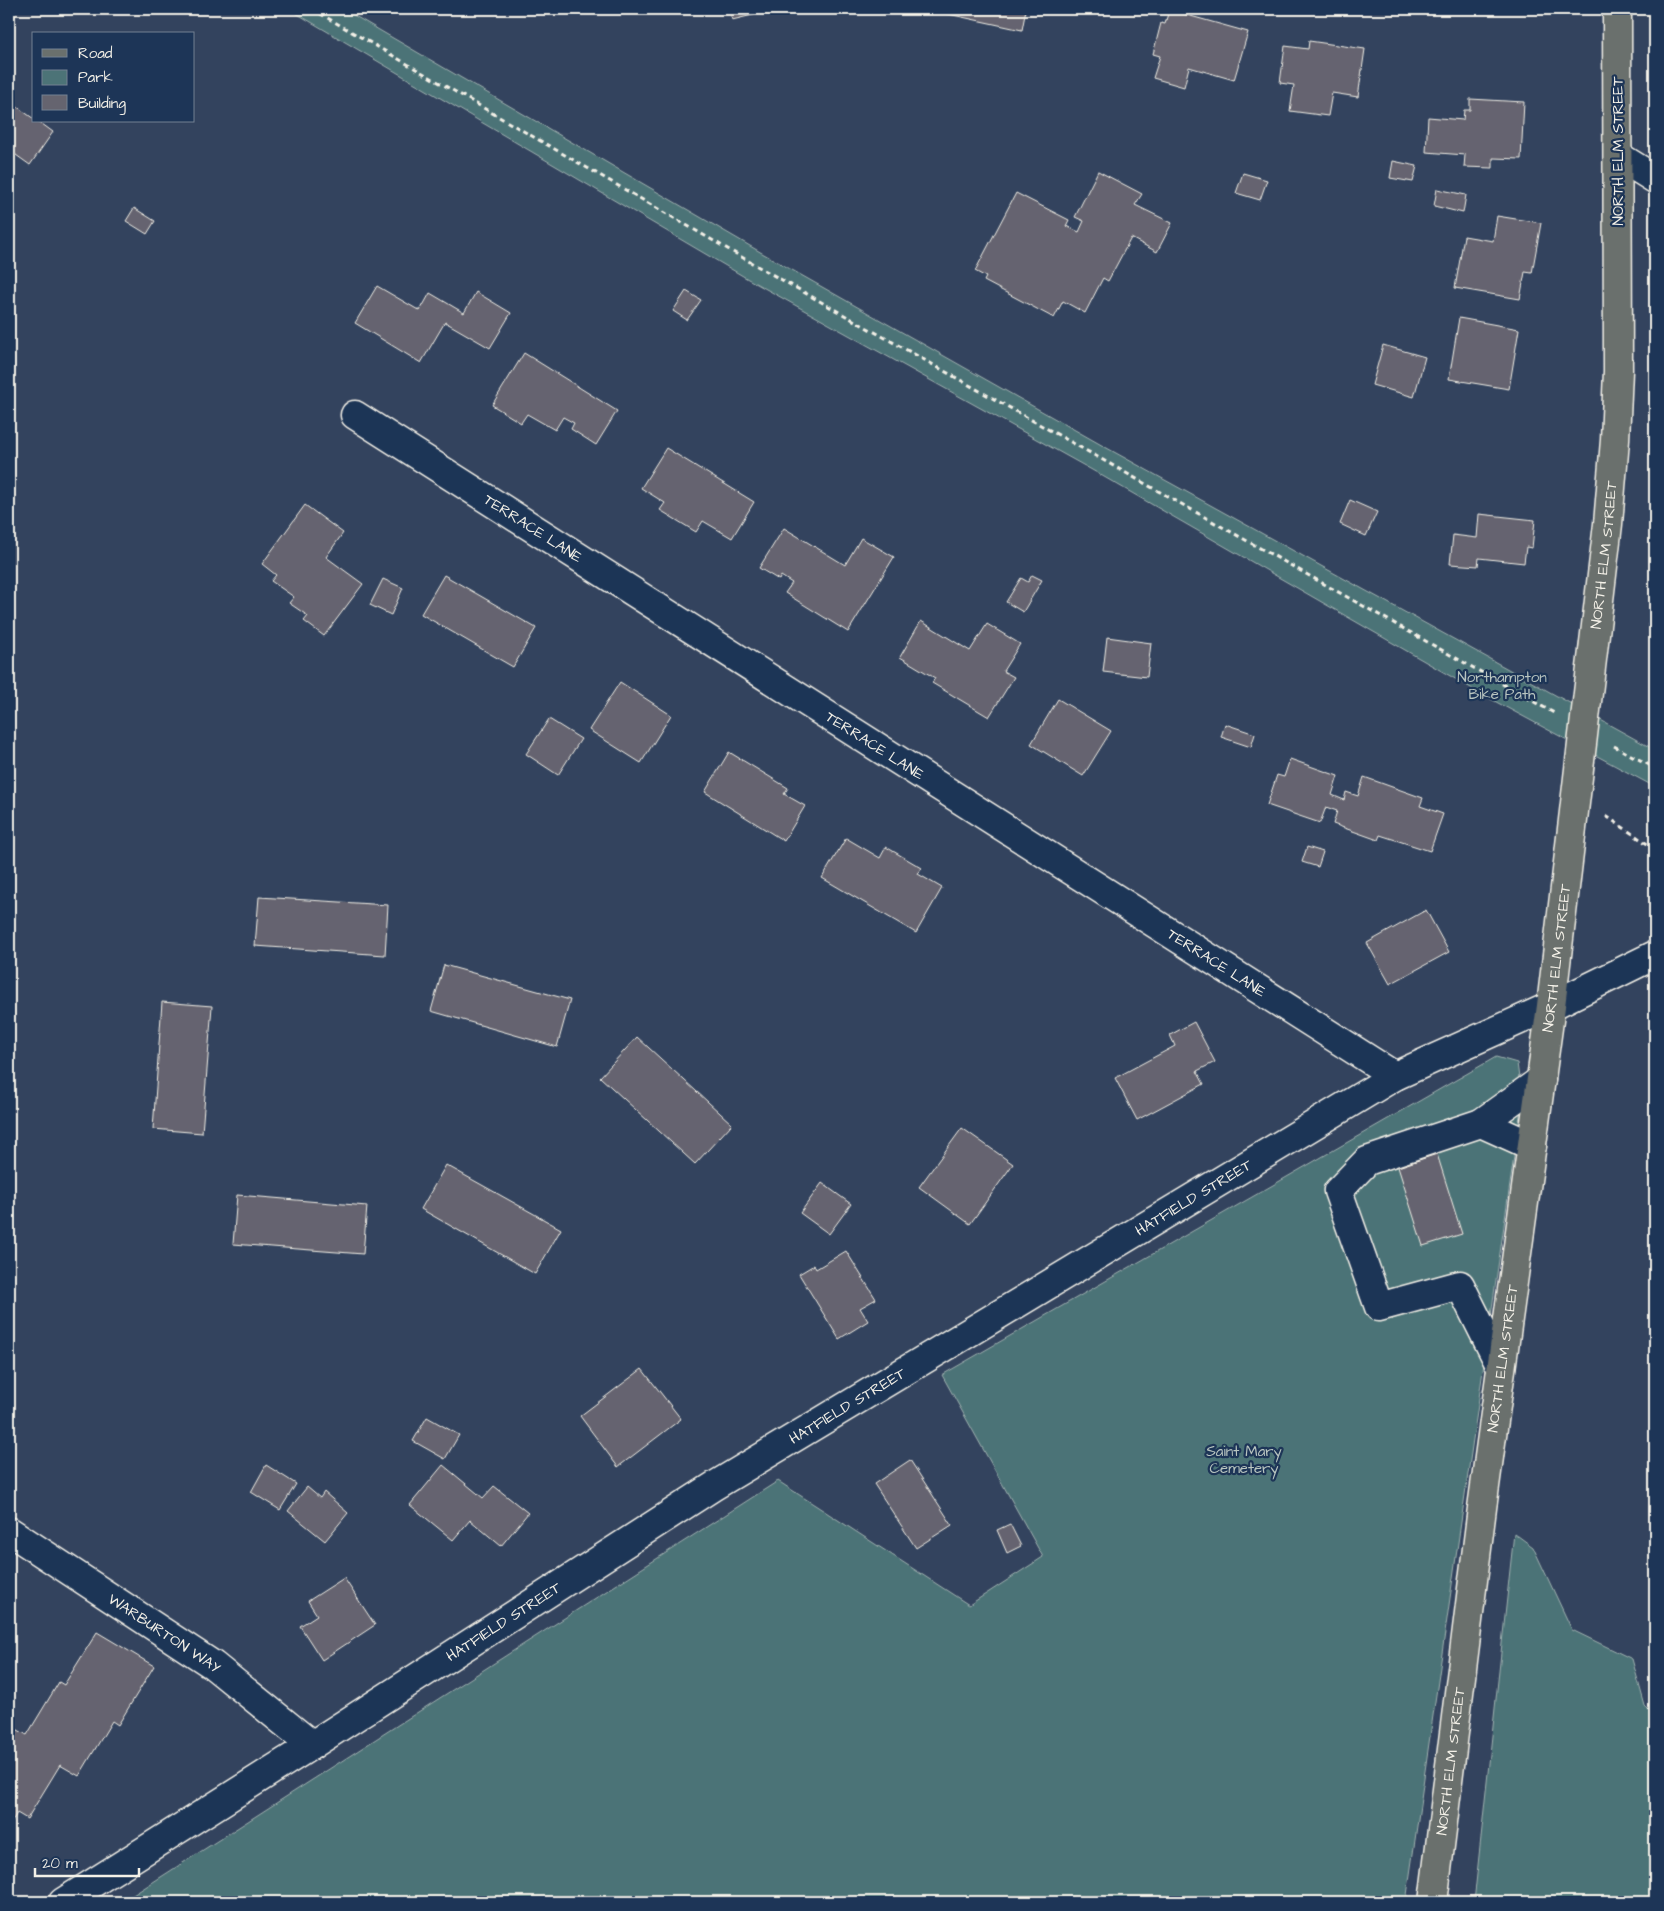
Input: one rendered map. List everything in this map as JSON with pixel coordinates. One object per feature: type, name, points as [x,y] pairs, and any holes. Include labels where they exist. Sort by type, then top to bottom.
[{"type":"main road","name":"NORTH ELM STREET","points":[[1432,1902],[1551,1006],[1604,554],[1615,440],[1618,371],[1618,156],[1613,10]]},
{"type":"street","points":[[1618,156],[1655,179]]},
{"type":"street","name":"TERRACE LANE","points":[[355,415],[1395,1076]]},
{"type":"street","name":"HATFIELD STREET","points":[[63,1902],[312,1745],[714,1486],[1395,1076],[1551,1006],[1655,955]]},
{"type":"street","points":[[1502,1367],[1460,1286],[1380,1307],[1338,1190],[1367,1161],[1481,1123],[1541,1080]]},
{"type":"street","points":[[1481,1123],[1532,1146]]},
{"type":"street","name":"WARBURTON WAY","points":[[9,1531],[213,1665],[312,1745]]},
{"type":"path","points":[[312,9],[757,266],[1556,714]]},
{"type":"path","points":[[1607,742],[1655,768]]},
{"type":"path","points":[[1576,795],[1655,849]]},
{"type":"green space","name":"Northampton Bike Path","points":[[289,9],[343,9],[762,253],[1105,447],[1655,750],[1655,787],[1485,696],[1092,470],[748,279]]},
{"type":"green space","name":"Saint Mary Cemetery","points":[[1496,1057],[1517,1063],[1522,1101],[1406,1902],[122,1902],[778,1481],[969,1605],[1043,1557],[942,1375]]},
{"type":"green space","points":[[1514,1533],[1533,1547],[1572,1630],[1632,1659],[1645,1706],[1655,1716],[1655,1902],[1474,1902]]},
{"type":"building","points":[[729,9],[756,9],[757,14],[732,20]]},
{"type":"building","points":[[925,9],[1026,9],[1022,30]]},
{"type":"building","points":[[1169,10],[1248,32],[1234,80],[1189,67],[1184,87],[1153,78],[1160,56],[1153,54],[1161,23],[1165,24]]},
{"type":"building","points":[[1309,41],[1365,49],[1358,97],[1332,93],[1328,116],[1290,111],[1294,85],[1280,83],[1285,46],[1308,49]]},
{"type":"building","points":[[1470,99],[1524,102],[1521,159],[1493,158],[1493,168],[1464,167],[1465,155],[1426,152],[1428,117],[1463,120],[1464,110],[1470,110]]},
{"type":"building","points":[[9,101],[32,118],[32,122],[39,122],[53,132],[30,165],[9,150]]},
{"type":"building","points":[[1393,161],[1417,166],[1413,182],[1390,178]]},
{"type":"building","points":[[1098,171],[1142,194],[1135,205],[1172,223],[1157,252],[1131,238],[1108,281],[1103,278],[1085,313],[1063,301],[1054,318],[984,281],[986,277],[975,271],[1016,193],[1069,220],[1066,226],[1079,232],[1084,221],[1075,217]]},
{"type":"building","points":[[1243,173],[1267,180],[1260,200],[1236,193]]},
{"type":"building","points":[[1437,189],[1466,195],[1463,213],[1434,206]]},
{"type":"building","points":[[134,208],[155,221],[147,234],[126,221]]},
{"type":"building","points":[[1497,216],[1541,223],[1532,273],[1525,272],[1520,299],[1455,288],[1464,236],[1493,241]]},
{"type":"building","points":[[377,286],[420,311],[430,293],[464,313],[476,292],[511,313],[490,348],[445,322],[421,363],[355,323]]},
{"type":"building","points":[[686,291],[701,300],[687,320],[673,311]]},
{"type":"building","points":[[1459,318],[1519,329],[1509,389],[1449,379]]},
{"type":"building","points":[[1383,345],[1425,357],[1414,397],[1372,385]]},
{"type":"building","points":[[524,353],[617,411],[596,445],[571,429],[574,423],[563,417],[555,430],[527,414],[521,423],[492,405]]},
{"type":"building","points":[[666,448],[754,502],[732,538],[703,521],[696,532],[660,510],[665,503],[641,488]]},
{"type":"building","points":[[1350,500],[1377,512],[1366,536],[1340,524]]},
{"type":"building","points":[[305,505],[343,533],[326,557],[363,584],[324,636],[304,621],[308,616],[289,603],[294,597],[271,581],[276,575],[262,564]]},
{"type":"building","points":[[1479,514],[1535,520],[1532,548],[1526,547],[1524,563],[1479,558],[1478,566],[1450,564],[1453,535],[1477,538]]},
{"type":"building","points":[[784,528],[845,565],[861,538],[894,557],[848,632],[785,593],[792,583],[781,576],[779,580],[759,568]]},
{"type":"building","points":[[444,575],[536,628],[513,667],[421,614]]},
{"type":"building","points":[[1032,575],[1042,580],[1023,612],[1006,602],[1021,578],[1028,582]]},
{"type":"building","points":[[383,579],[403,588],[391,615],[370,605]]},
{"type":"building","points":[[1650,611],[1655,612],[1655,627],[1648,626]]},
{"type":"building","points":[[921,621],[970,651],[987,624],[1020,644],[1003,671],[1014,677],[989,717],[932,683],[935,678],[900,657]]},
{"type":"building","points":[[1107,637],[1151,643],[1147,677],[1103,672]]},
{"type":"building","points":[[620,682],[671,715],[641,763],[589,730]]},
{"type":"building","points":[[1058,699],[1111,731],[1083,776],[1031,744]]},
{"type":"building","points":[[549,719],[581,739],[558,775],[526,754]]},
{"type":"building","points":[[1225,724],[1255,734],[1251,747],[1221,737]]},
{"type":"building","points":[[729,752],[788,788],[784,794],[805,806],[784,841],[705,792]]},
{"type":"building","points":[[1290,759],[1338,776],[1332,795],[1344,800],[1346,792],[1358,796],[1364,777],[1423,798],[1420,806],[1443,814],[1430,851],[1380,835],[1378,840],[1333,824],[1337,811],[1326,807],[1320,823],[1267,805],[1277,775],[1284,777]]},
{"type":"building","points":[[846,838],[880,858],[886,847],[922,868],[918,874],[942,888],[916,933],[822,878]]},
{"type":"building","points":[[1307,847],[1323,852],[1318,867],[1302,862]]},
{"type":"building","points":[[259,897],[388,905],[385,955],[255,946]]},
{"type":"building","points":[[1426,910],[1449,952],[1390,984],[1367,943]]},
{"type":"building","points":[[444,965],[570,1000],[557,1047],[431,1011]]},
{"type":"building","points":[[162,1002],[212,1006],[202,1133],[153,1129]]},
{"type":"building","points":[[1194,1022],[1215,1062],[1197,1071],[1204,1084],[1137,1120],[1115,1078],[1175,1046],[1170,1035]]},
{"type":"building","points":[[637,1037],[732,1124],[695,1164],[600,1077]]},
{"type":"building","points":[[962,1128],[1013,1164],[970,1224],[919,1187]]},
{"type":"building","points":[[1437,1154],[1462,1234],[1423,1246],[1398,1167]]},
{"type":"building","points":[[446,1165],[561,1229],[535,1274],[421,1209]]},
{"type":"building","points":[[822,1183],[851,1204],[829,1234],[800,1213]]},
{"type":"building","points":[[237,1195],[367,1206],[363,1254],[233,1244]]},
{"type":"building","points":[[846,1251],[876,1299],[860,1308],[868,1321],[839,1339],[799,1274],[814,1265],[816,1269]]},
{"type":"building","points":[[642,1369],[681,1419],[618,1467],[580,1416]]},
{"type":"building","points":[[427,1417],[459,1435],[445,1459],[413,1441]]},
{"type":"building","points":[[910,1460],[952,1525],[916,1548],[874,1484]]},
{"type":"building","points":[[266,1465],[296,1484],[280,1510],[251,1492]]},
{"type":"building","points":[[443,1465],[483,1498],[494,1486],[528,1513],[501,1546],[470,1520],[453,1540],[410,1505]]},
{"type":"building","points":[[307,1487],[320,1498],[324,1492],[348,1513],[325,1541],[288,1511]]},
{"type":"building","points":[[1010,1524],[1021,1546],[1007,1553],[997,1530]]},
{"type":"building","points":[[344,1578],[375,1625],[322,1660],[300,1626],[317,1615],[308,1601]]},
{"type":"building","points":[[97,1632],[154,1666],[118,1725],[112,1721],[79,1776],[60,1765],[27,1819],[17,1813],[9,1827],[9,1725],[27,1735],[59,1682],[64,1685]]}]
